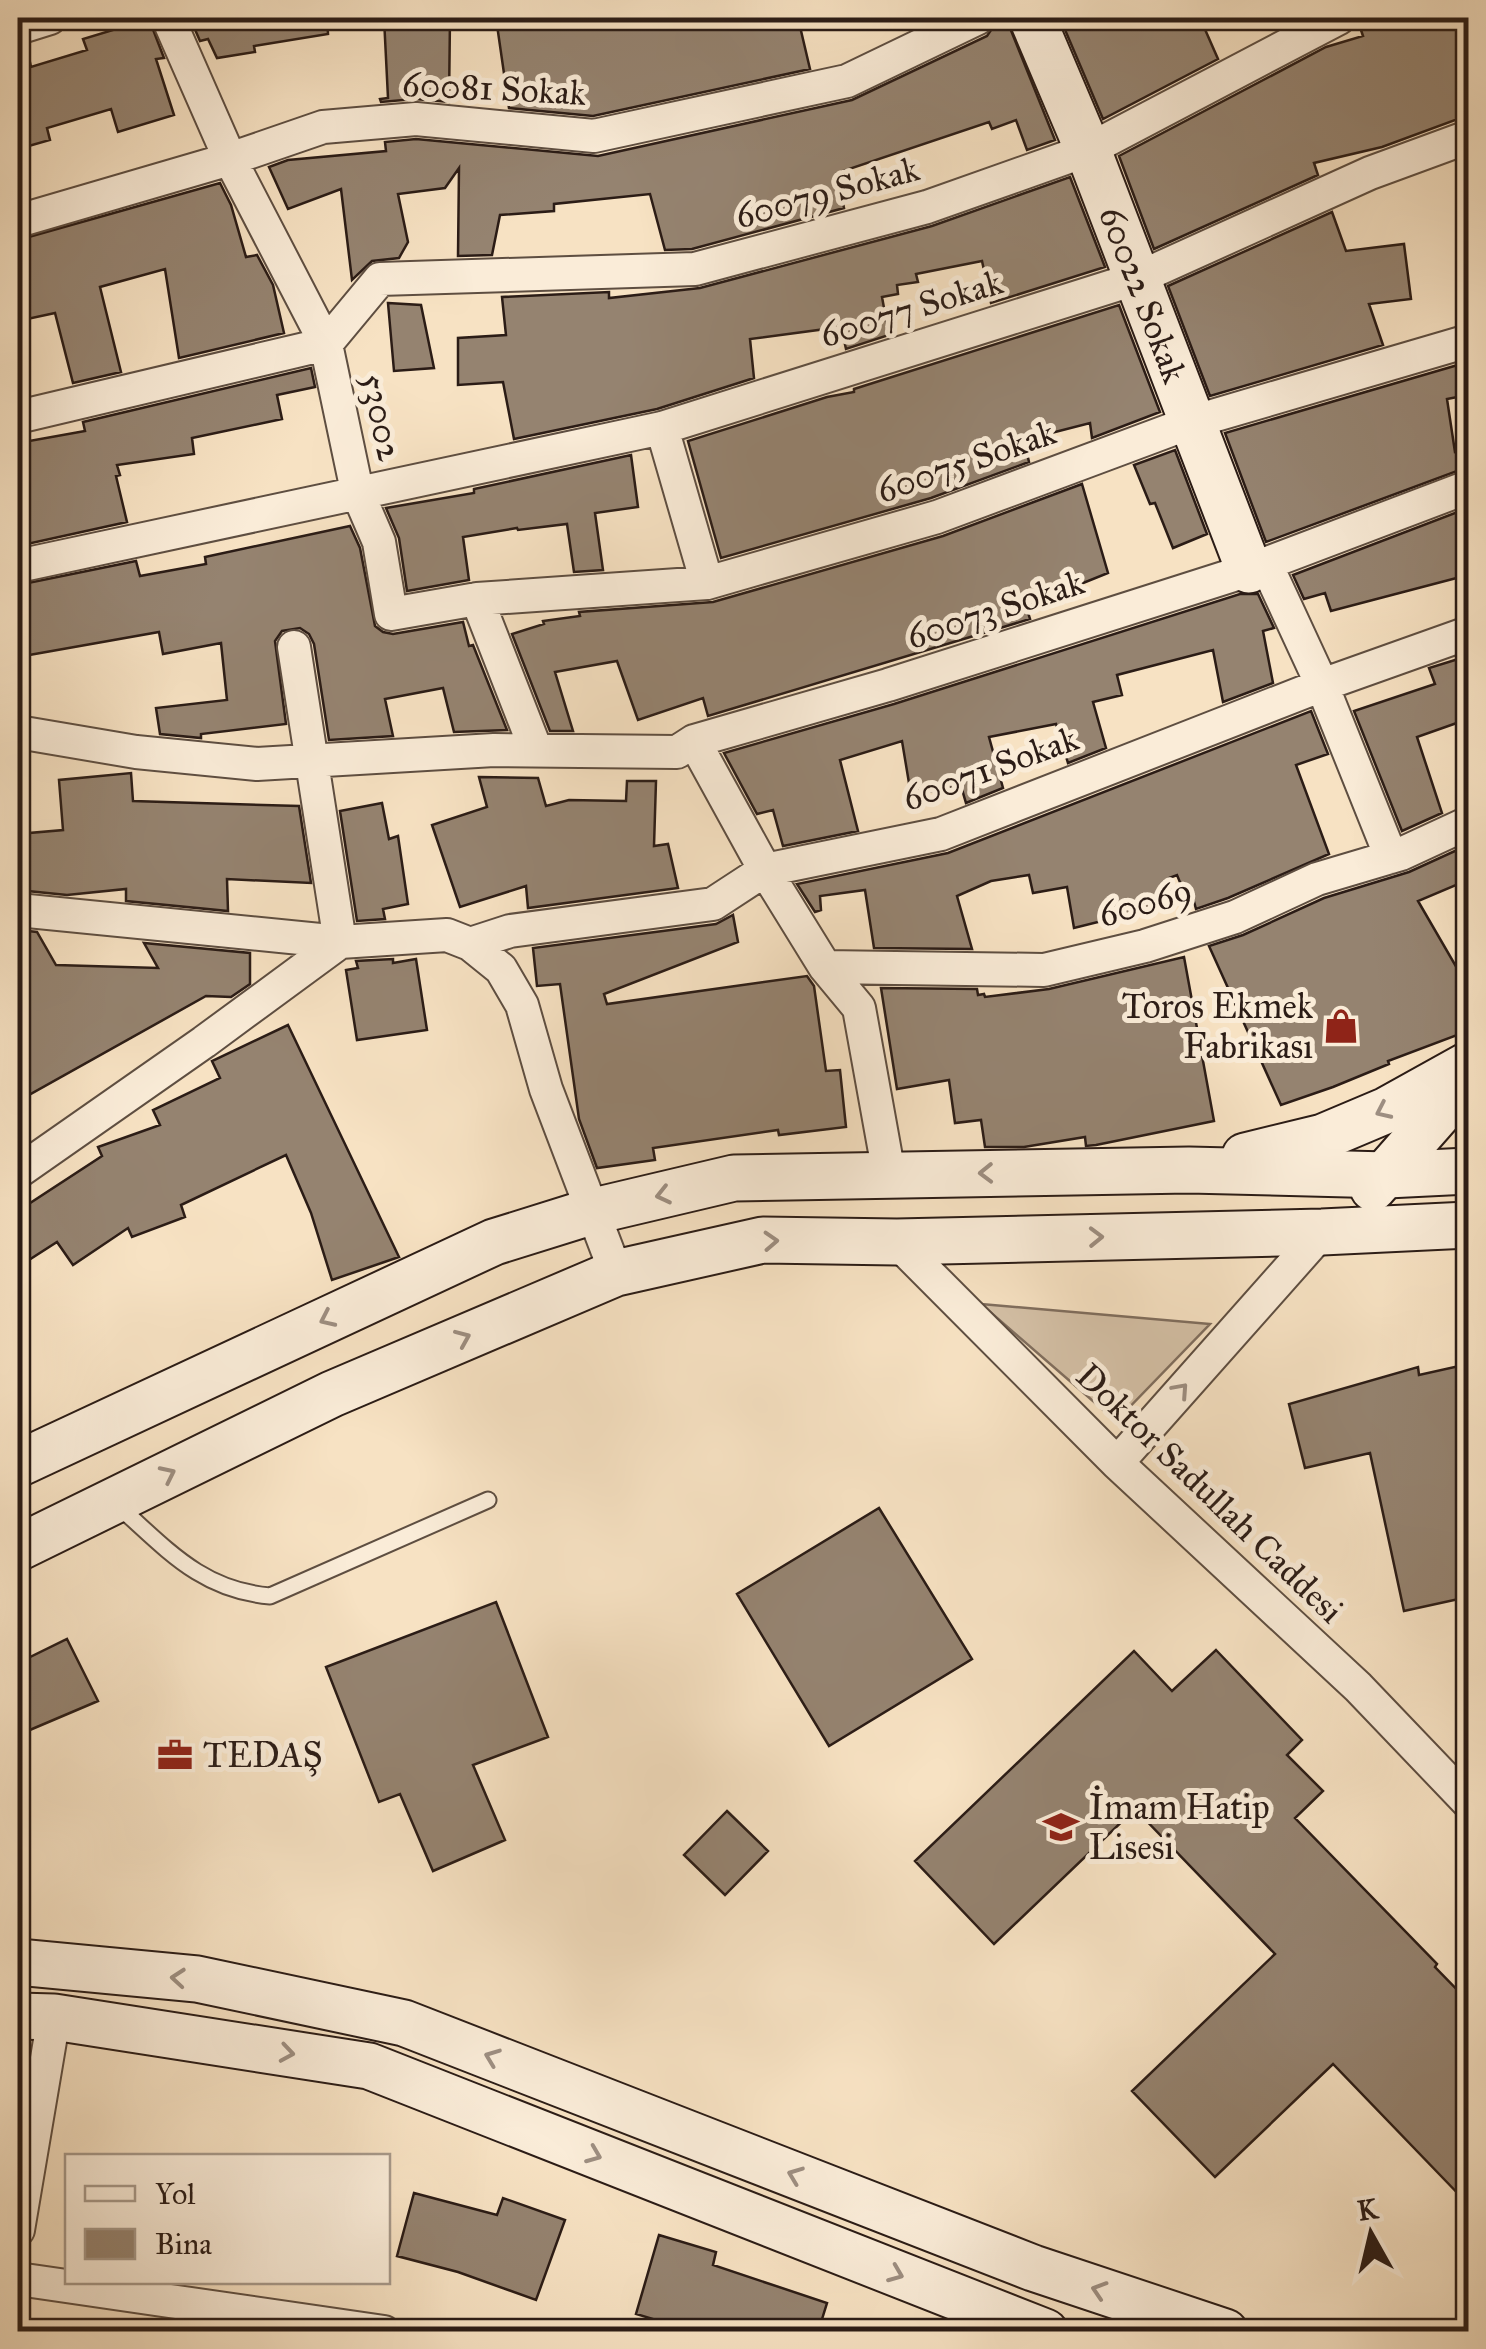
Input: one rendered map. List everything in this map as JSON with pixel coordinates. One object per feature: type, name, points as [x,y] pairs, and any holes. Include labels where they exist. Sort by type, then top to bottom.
[{"type":"street","points":[[18,28],[50,18]]},
{"type":"street","name":"53002","points":[[168,18],[230,159],[326,344],[357,491],[380,542],[391,614],[477,599]]},
{"type":"street","name":"60081 Sokak","points":[[18,220],[323,128],[416,119],[594,136],[846,81],[978,18]]},
{"type":"street","name":"60022 Sokak","points":[[1032,18],[1088,150],[1192,422],[1257,567]]},
{"type":"street","name":"60079 Sokak","points":[[326,344],[380,279],[695,269],[927,207],[1088,150],[1339,18]]},
{"type":"street","name":"60077 Sokak","points":[[18,566],[662,428],[1138,278],[1370,172],[1468,137]]},
{"type":"street","name":"60075 Sokak","points":[[477,599],[707,582],[937,517],[1192,422],[1468,341]]},
{"type":"street","points":[[18,417],[326,344]]},
{"type":"street","points":[[662,428],[707,582]]},
{"type":"street","name":"60073 Sokak","points":[[18,732],[136,752],[257,764],[536,750],[676,752],[694,741],[888,685],[1257,567],[1468,487]]},
{"type":"street","points":[[1257,567],[1322,685],[1391,857]]},
{"type":"street","points":[[477,599],[536,750]]},
{"type":"street","name":"60071 Sokak","points":[[470,944],[510,931],[712,904],[765,870],[941,834],[1322,685],[1468,633]]},
{"type":"street","points":[[294,647],[340,942]]},
{"type":"street","points":[[694,741],[765,870],[825,967],[859,1008],[890,1174]]},
{"type":"street","name":"60069","points":[[825,967],[1044,970],[1145,946],[1217,923],[1317,880],[1391,857],[1468,823]]},
{"type":"street","points":[[18,910],[340,942],[448,935],[470,944],[501,969],[522,1005],[546,1089],[616,1274]]},
{"type":"street","points":[[18,1172],[340,942]]},
{"type":"street","points":[[1188,1170],[1323,1137],[1387,1110],[1468,1065]]},
{"type":"street","points":[[1116,1463],[1322,1232],[1387,1176],[1468,1080]]},
{"type":"street","points":[[18,1464],[494,1242],[590,1212],[734,1178],[1188,1170],[1387,1176],[1468,1171]]},
{"type":"street","points":[[18,1548],[332,1394],[616,1274],[763,1240],[896,1242],[1468,1225]]},
{"type":"street","name":"Doktor Sadullah Caddesi","points":[[896,1242],[1116,1463],[1358,1688],[1468,1802]]},
{"type":"street","points":[[18,1962],[197,1979],[404,2023],[1033,2268],[1225,2332]]},
{"type":"street","points":[[18,2230],[36,2016],[369,2066],[1021,2328]]},
{"type":"street","points":[[18,2278],[384,2332]]},
{"type":"lane","points":[[113,1501],[167,1549],[217,1585],[244,1594],[270,1596],[488,1500]]},
{"type":"shaded area","points":[[981,1304],[1210,1324],[1116,1421]]},
{"type":"building","points":[[190,18],[327,18],[328,34],[254,46],[255,52],[217,58],[208,39],[200,41]]},
{"type":"building","points":[[384,18],[450,18],[449,102],[381,102],[380,99],[388,98]]},
{"type":"building","points":[[496,18],[798,18],[810,69],[593,116],[509,108]]},
{"type":"building","points":[[1006,18],[1055,140],[1027,150],[1016,120],[992,129],[989,122],[837,173],[844,208],[692,249],[665,250],[650,194],[554,204],[554,211],[500,215],[492,255],[458,256],[459,168],[445,188],[398,194],[408,242],[399,258],[372,261],[352,280],[341,189],[288,209],[269,167],[288,160],[386,151],[385,142],[416,139],[598,156],[852,100],[987,36],[997,21]]},
{"type":"building","points":[[1060,18],[1200,18],[1218,59],[1103,119]]},
{"type":"building","points":[[1380,18],[1468,18],[1468,110],[1457,114],[1458,119],[1382,147],[1314,163],[1318,175],[1154,249],[1119,156],[1326,47],[1363,36],[1359,24]]},
{"type":"building","points":[[149,19],[164,58],[156,59],[174,115],[118,132],[111,109],[47,128],[50,140],[18,149],[18,54],[28,53],[31,67],[87,50],[83,39]]},
{"type":"building","points":[[1070,177],[1105,267],[991,303],[982,261],[916,274],[918,282],[897,285],[898,294],[882,297],[889,335],[846,349],[841,327],[750,339],[754,378],[657,409],[514,439],[503,382],[458,385],[458,338],[506,335],[502,297],[609,292],[609,298],[700,288],[932,226]]},
{"type":"building","points":[[220,183],[231,205],[246,257],[257,255],[273,285],[284,333],[179,358],[165,269],[100,287],[121,372],[73,383],[55,313],[18,321],[18,240]]},
{"type":"building","points":[[1332,212],[1346,251],[1404,244],[1411,299],[1369,304],[1383,345],[1210,396],[1168,286]]},
{"type":"building","points":[[388,303],[421,305],[434,368],[394,371]]},
{"type":"building","points":[[1119,305],[1160,412],[1092,438],[1090,423],[1024,440],[1029,462],[931,498],[721,558],[688,441],[854,392]]},
{"type":"building","points":[[1468,362],[1468,395],[1447,399],[1455,452],[1468,450],[1468,467],[1266,542],[1225,433]]},
{"type":"building","points":[[311,368],[315,387],[277,395],[282,419],[192,438],[194,454],[117,465],[127,522],[18,546],[18,443],[85,431],[83,422]]},
{"type":"building","points":[[1175,450],[1207,534],[1173,548],[1134,465]]},
{"type":"building","points":[[631,455],[638,507],[595,513],[603,570],[574,572],[567,524],[517,528],[463,537],[469,580],[407,591],[399,538],[386,508],[474,493],[474,489]]},
{"type":"building","points":[[1082,484],[1108,573],[1026,606],[1030,619],[708,716],[703,698],[638,720],[617,661],[555,672],[573,731],[550,731],[512,634],[544,624],[543,621],[580,616],[579,612],[713,602],[943,536]]},
{"type":"building","points":[[1468,508],[1468,575],[1331,611],[1325,593],[1304,599],[1293,575]]},
{"type":"building","points":[[350,526],[360,548],[375,626],[393,634],[463,622],[469,646],[473,645],[507,730],[454,732],[443,688],[385,699],[393,736],[329,740],[314,644],[300,628],[282,631],[275,641],[286,724],[201,734],[201,738],[160,734],[156,708],[227,700],[221,643],[163,654],[159,632],[18,657],[18,585],[136,561],[140,576],[206,564],[205,557]]},
{"type":"building","points":[[1240,594],[1258,594],[1274,628],[1263,631],[1273,683],[1223,702],[1213,650],[1117,675],[1122,695],[1093,702],[1106,748],[1068,763],[1056,724],[989,737],[1003,788],[966,803],[961,786],[911,795],[902,741],[840,760],[858,831],[783,846],[773,810],[757,814],[724,753],[894,704]]},
{"type":"building","points":[[1468,656],[1468,719],[1417,737],[1442,813],[1402,831],[1354,711],[1435,684],[1429,668]]},
{"type":"building","points":[[1311,711],[1328,754],[1296,765],[1329,854],[1196,909],[1177,875],[1169,878],[1174,903],[1074,928],[1067,887],[1033,893],[1029,875],[991,881],[957,896],[972,949],[874,948],[865,890],[820,896],[821,910],[815,912],[797,884],[948,853]]},
{"type":"building","points":[[131,773],[133,801],[299,806],[311,883],[227,879],[228,911],[126,901],[126,889],[67,895],[18,890],[18,834],[63,830],[59,780]]},
{"type":"building","points":[[479,777],[538,778],[546,806],[569,800],[626,801],[627,781],[656,781],[654,846],[668,844],[678,888],[528,908],[526,886],[460,907],[432,825],[487,807]]},
{"type":"building","points":[[382,803],[389,839],[398,836],[408,904],[383,909],[385,919],[357,921],[340,811]]},
{"type":"building","points":[[1468,845],[1468,880],[1418,901],[1468,987],[1468,1031],[1281,1105],[1209,946],[1324,898],[1409,872]]},
{"type":"building","points":[[733,915],[738,942],[604,994],[607,1004],[807,976],[814,986],[826,1071],[840,1070],[846,1127],[779,1135],[778,1130],[653,1148],[655,1160],[597,1168],[579,1119],[560,984],[537,986],[533,948],[716,924]]},
{"type":"building","points":[[18,930],[37,932],[56,965],[158,968],[144,943],[250,953],[250,984],[231,997],[206,996],[18,1101]]},
{"type":"building","points":[[1184,957],[1214,1121],[1096,1145],[1086,1146],[1085,1137],[1024,1147],[985,1147],[981,1120],[955,1123],[949,1080],[897,1089],[881,988],[977,989],[978,995],[985,997],[1049,989]]},
{"type":"building","points":[[393,959],[393,963],[416,959],[427,1030],[357,1040],[346,970],[358,968],[356,961]]},
{"type":"building","points":[[288,1025],[399,1257],[332,1280],[311,1213],[286,1155],[181,1205],[185,1217],[132,1237],[128,1228],[73,1265],[57,1242],[18,1267],[18,1211],[102,1156],[98,1147],[160,1125],[153,1110],[220,1078],[212,1061]]},
{"type":"building","points":[[1468,1364],[1468,1597],[1404,1611],[1370,1453],[1305,1468],[1289,1404],[1418,1367],[1419,1375]]},
{"type":"building","points":[[879,1508],[972,1659],[829,1746],[737,1594]]},
{"type":"building","points":[[496,1602],[548,1737],[473,1765],[505,1840],[433,1871],[400,1794],[379,1802],[326,1667]]},
{"type":"building","points":[[67,1639],[98,1701],[18,1735],[18,1663]]},
{"type":"building","points":[[1216,1650],[1302,1740],[1287,1755],[1323,1791],[1295,1818],[1468,2001],[1468,2204],[1333,2064],[1215,2177],[1132,2091],[1275,1954],[1135,1809],[994,1944],[915,1861],[1134,1651],[1172,1691]]},
{"type":"building","points":[[727,1811],[768,1851],[725,1895],[684,1855]]},
{"type":"building","points":[[414,2193],[497,2215],[503,2198],[565,2220],[536,2300],[458,2272],[397,2256]]},
{"type":"building","points":[[659,2235],[716,2252],[713,2265],[827,2303],[818,2332],[696,2332],[636,2314]]},
{"type":"place","name":"Toros Ekmek Fabrikası","points":[[1341,1026]]},
{"type":"place","name":"TEDAŞ","points":[[175,1755]]},
{"type":"place","name":"İmam Hatip Lisesi","points":[[1061,1827]]}]
